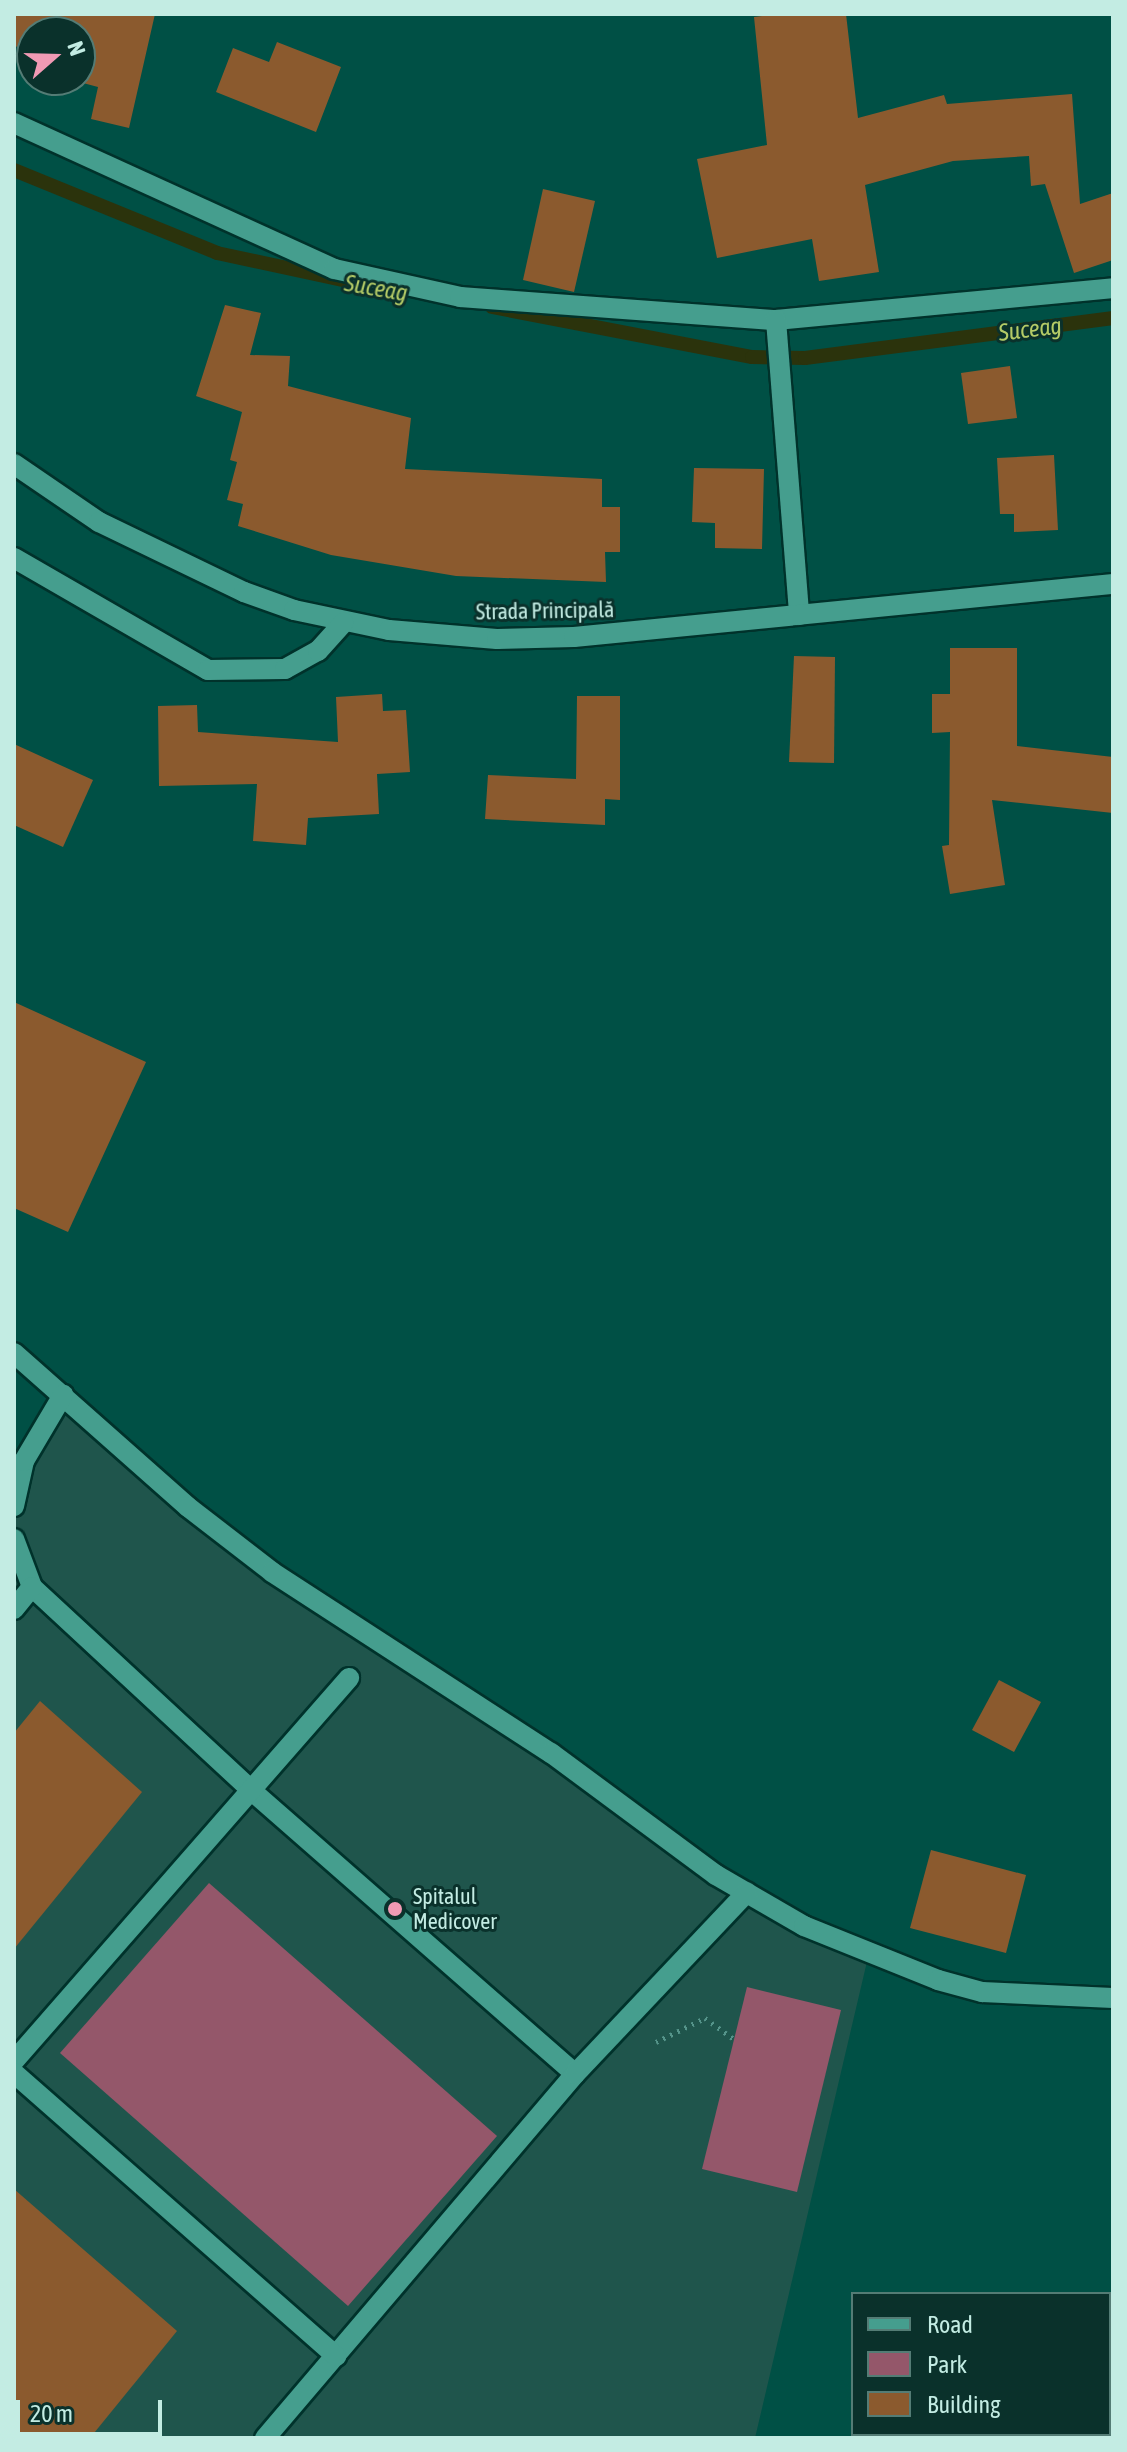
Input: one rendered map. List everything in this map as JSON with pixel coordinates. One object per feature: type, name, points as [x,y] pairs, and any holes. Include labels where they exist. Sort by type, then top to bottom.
[{"type":"street","points":[[14,123],[334,269],[460,297],[776,320],[1113,288]]},
{"type":"street","points":[[776,320],[799,615]]},
{"type":"street","name":"Strada Principală","points":[[14,464],[145,547],[244,592],[343,623],[497,639],[647,632],[1113,584]]},
{"type":"street","points":[[14,558],[208,670],[285,669],[318,651],[343,623]]},
{"type":"street","points":[[14,1353],[188,1507],[272,1572],[551,1753],[747,1892],[804,1926],[938,1980],[982,1992],[1113,1998]]},
{"type":"street","points":[[14,1506],[24,1461],[63,1395]]},
{"type":"street","points":[[14,1539],[32,1587],[252,1791],[575,2074]]},
{"type":"street","points":[[14,1609],[32,1587]]},
{"type":"street","points":[[14,2061],[349,1678]]},
{"type":"street","points":[[265,2438],[575,2074],[747,1892]]},
{"type":"street","points":[[14,2073],[336,2356]]},
{"type":"path","points":[[630,2016],[657,2042],[705,2018],[734,2039]]},
{"type":"shaded area","name":"Spitalul Medicover","points":[[63,1395],[188,1507],[717,1875],[869,1953],[755,2438],[14,2438],[14,1457]]},
{"type":"green space","points":[[209,1883],[497,2136],[348,2306],[60,2053]]},
{"type":"green space","points":[[747,1987],[841,2010],[797,2192],[702,2169]]},
{"type":"building","points":[[14,14],[155,14],[129,128],[91,119],[98,87],[96,16],[16,16],[14,46]]},
{"type":"building","points":[[846,14],[858,118],[944,95],[947,104],[1072,94],[1080,204],[1113,193],[1113,260],[1074,273],[1045,184],[1031,186],[1029,156],[953,161],[865,185],[879,272],[819,281],[812,239],[717,258],[697,159],[767,145],[754,17]]},
{"type":"building","points":[[277,42],[341,67],[316,132],[216,92],[233,48],[269,62]]},
{"type":"building","points":[[543,189],[595,201],[574,292],[523,280]]},
{"type":"building","points":[[225,305],[261,313],[250,355],[290,356],[288,386],[411,418],[405,469],[602,479],[602,507],[620,507],[620,552],[605,552],[606,582],[456,576],[331,555],[238,526],[243,504],[227,500],[237,462],[230,460],[242,412],[196,396]]},
{"type":"building","points":[[1010,366],[1017,418],[968,424],[961,373]]},
{"type":"building","points":[[1054,455],[1058,530],[1014,532],[1014,514],[1000,514],[997,458]]},
{"type":"building","points":[[694,468],[764,469],[762,549],[715,548],[715,523],[692,522]]},
{"type":"building","points":[[950,648],[1017,648],[1017,746],[1113,757],[1113,813],[992,800],[1005,885],[950,894],[942,846],[949,845],[950,732],[932,733],[932,694],[950,694]]},
{"type":"building","points":[[794,656],[835,657],[834,763],[789,762]]},
{"type":"building","points":[[382,694],[383,711],[406,710],[410,772],[377,774],[379,814],[308,818],[306,845],[253,841],[257,784],[159,786],[158,706],[197,705],[198,732],[338,742],[336,697]]},
{"type":"building","points":[[577,696],[620,696],[620,800],[605,799],[605,825],[485,819],[488,775],[576,779]]},
{"type":"building","points":[[14,744],[93,780],[63,847],[14,825]]},
{"type":"building","points":[[14,1002],[146,1062],[68,1232],[14,1208]]},
{"type":"building","points":[[999,1680],[1041,1702],[1014,1752],[972,1730]]},
{"type":"building","points":[[40,1701],[142,1792],[14,1949],[14,1733]]},
{"type":"building","points":[[931,1850],[1026,1875],[1006,1953],[910,1928]]},
{"type":"building","points":[[14,2189],[177,2331],[90,2438],[14,2438]]},
{"type":"waterway","name":"Suceag","points":[[14,170],[217,253],[366,285]]},
{"type":"waterway","name":"Suceag","points":[[492,307],[752,357],[805,358],[1113,318]]},
{"type":"place","name":"Spitalul Medicover","points":[[395,1909]]}]
